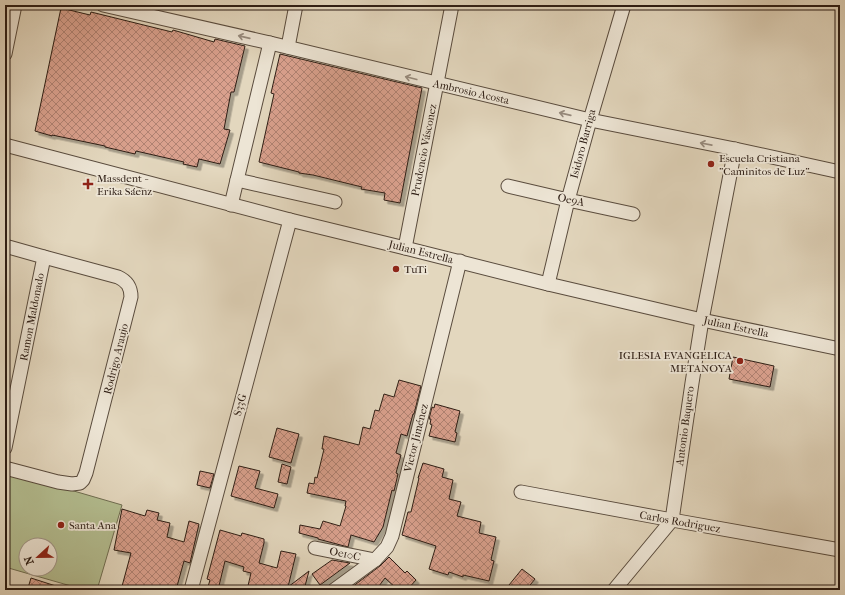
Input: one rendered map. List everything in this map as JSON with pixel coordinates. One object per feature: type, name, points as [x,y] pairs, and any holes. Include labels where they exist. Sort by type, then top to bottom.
[{"type":"street","points":[[5,54],[15,5]]},
{"type":"street","name":"Ambrosio Acosta","points":[[103,5],[139,9],[270,43],[590,120],[840,172]]},
{"type":"street","points":[[288,47],[296,5]]},
{"type":"street","name":"Prudencio Vásconez","points":[[405,248],[452,5]]},
{"type":"street","name":"Isidoro Barriga","points":[[548,284],[568,200],[624,5]]},
{"type":"street","points":[[231,205],[270,43]]},
{"type":"street","name":"Julian Estrella","points":[[5,146],[290,220],[548,284],[702,320],[840,349]]},
{"type":"street","name":"Antonio Baquero","points":[[672,520],[702,320],[735,149]]},
{"type":"street","points":[[237,180],[335,202]]},
{"type":"street","name":"Oe9A","points":[[508,186],[633,214]]},
{"type":"street","name":"S33G","points":[[191,590],[290,220]]},
{"type":"street","name":"Rodrigo Araujo","points":[[5,246],[122,279],[127,282],[130,287],[132,297],[83,480],[72,484],[58,482],[5,468]]},
{"type":"street","name":"Ramon Maldonado","points":[[5,448],[44,258]]},
{"type":"street","name":"Victor Jiménez","points":[[334,590],[375,560],[387,547],[392,536],[460,261]]},
{"type":"street","name":"Carlos Rodriguez","points":[[520,492],[840,550]]},
{"type":"street","points":[[614,590],[672,520]]},
{"type":"street","name":"Oe10C","points":[[315,548],[375,560]]},
{"type":"green space","name":"Santa Ana","points":[[5,471],[122,505],[97,590],[85,590],[40,577],[58,577],[58,537],[18,537],[18,571],[5,567]]},
{"type":"building","points":[[61,8],[90,15],[91,12],[172,32],[173,30],[214,42],[215,39],[245,46],[234,92],[231,92],[224,129],[230,130],[220,164],[199,159],[197,167],[183,164],[184,162],[136,151],[135,154],[35,131]]},
{"type":"building","points":[[280,54],[422,88],[400,203],[384,200],[385,193],[361,189],[362,187],[299,173],[259,162],[274,94],[271,93]]},
{"type":"building","points":[[733,357],[774,366],[770,387],[729,379]]},
{"type":"building","points":[[399,380],[421,386],[407,436],[401,434],[396,453],[401,455],[396,473],[398,474],[394,491],[392,490],[383,527],[374,542],[351,535],[348,547],[299,533],[300,525],[320,529],[323,521],[340,526],[346,506],[346,501],[307,493],[309,483],[314,484],[315,477],[317,478],[324,449],[322,449],[324,436],[359,445],[363,427],[370,429],[375,410],[379,411],[384,394],[394,397]]},
{"type":"building","points":[[435,404],[460,411],[455,432],[457,433],[455,442],[429,436],[432,425],[430,424],[431,419],[429,419],[432,407],[434,408]]},
{"type":"building","points":[[277,428],[299,434],[291,463],[269,457]]},
{"type":"building","points":[[423,463],[444,469],[442,477],[453,480],[449,499],[461,502],[457,516],[481,522],[479,533],[496,537],[491,560],[494,561],[489,581],[463,575],[463,577],[449,572],[448,575],[429,569],[436,546],[402,535],[408,512],[411,512],[418,478]]},
{"type":"building","points":[[282,464],[291,467],[287,484],[278,482]]},
{"type":"building","points":[[239,466],[260,471],[255,488],[278,494],[274,508],[231,496]]},
{"type":"building","points":[[200,471],[214,474],[210,488],[197,485]]},
{"type":"building","points":[[122,509],[145,516],[147,510],[159,513],[157,520],[170,523],[167,537],[184,542],[189,521],[199,524],[190,563],[184,561],[176,590],[121,590],[131,553],[114,550]]},
{"type":"building","points":[[220,530],[241,536],[242,533],[264,539],[259,563],[277,568],[281,551],[296,554],[288,587],[309,571],[304,590],[247,590],[251,573],[243,571],[244,567],[225,561],[218,590],[207,590],[210,580],[207,579]]},
{"type":"building","points":[[389,557],[405,573],[407,571],[416,580],[407,590],[398,590],[385,578],[376,590],[348,590],[380,566]]},
{"type":"building","points":[[332,560],[350,563],[320,585],[312,574]]},
{"type":"building","points":[[522,569],[535,579],[526,590],[515,590],[509,585]]},
{"type":"building","points":[[31,578],[62,588],[62,590],[33,590],[28,588]]},
{"type":"place","name":"Escuela Cristiana \"Caminitos de Luz\"","points":[[711,164]]},
{"type":"place","name":"Massdent - Erika Sáenz","points":[[88,184]]},
{"type":"place","name":"TuTi","points":[[396,269]]},
{"type":"place","name":"IGLESIA EVANGELICA METANOYA","points":[[740,361]]},
{"type":"place","name":"Santa Ana","points":[[61,525]]}]
